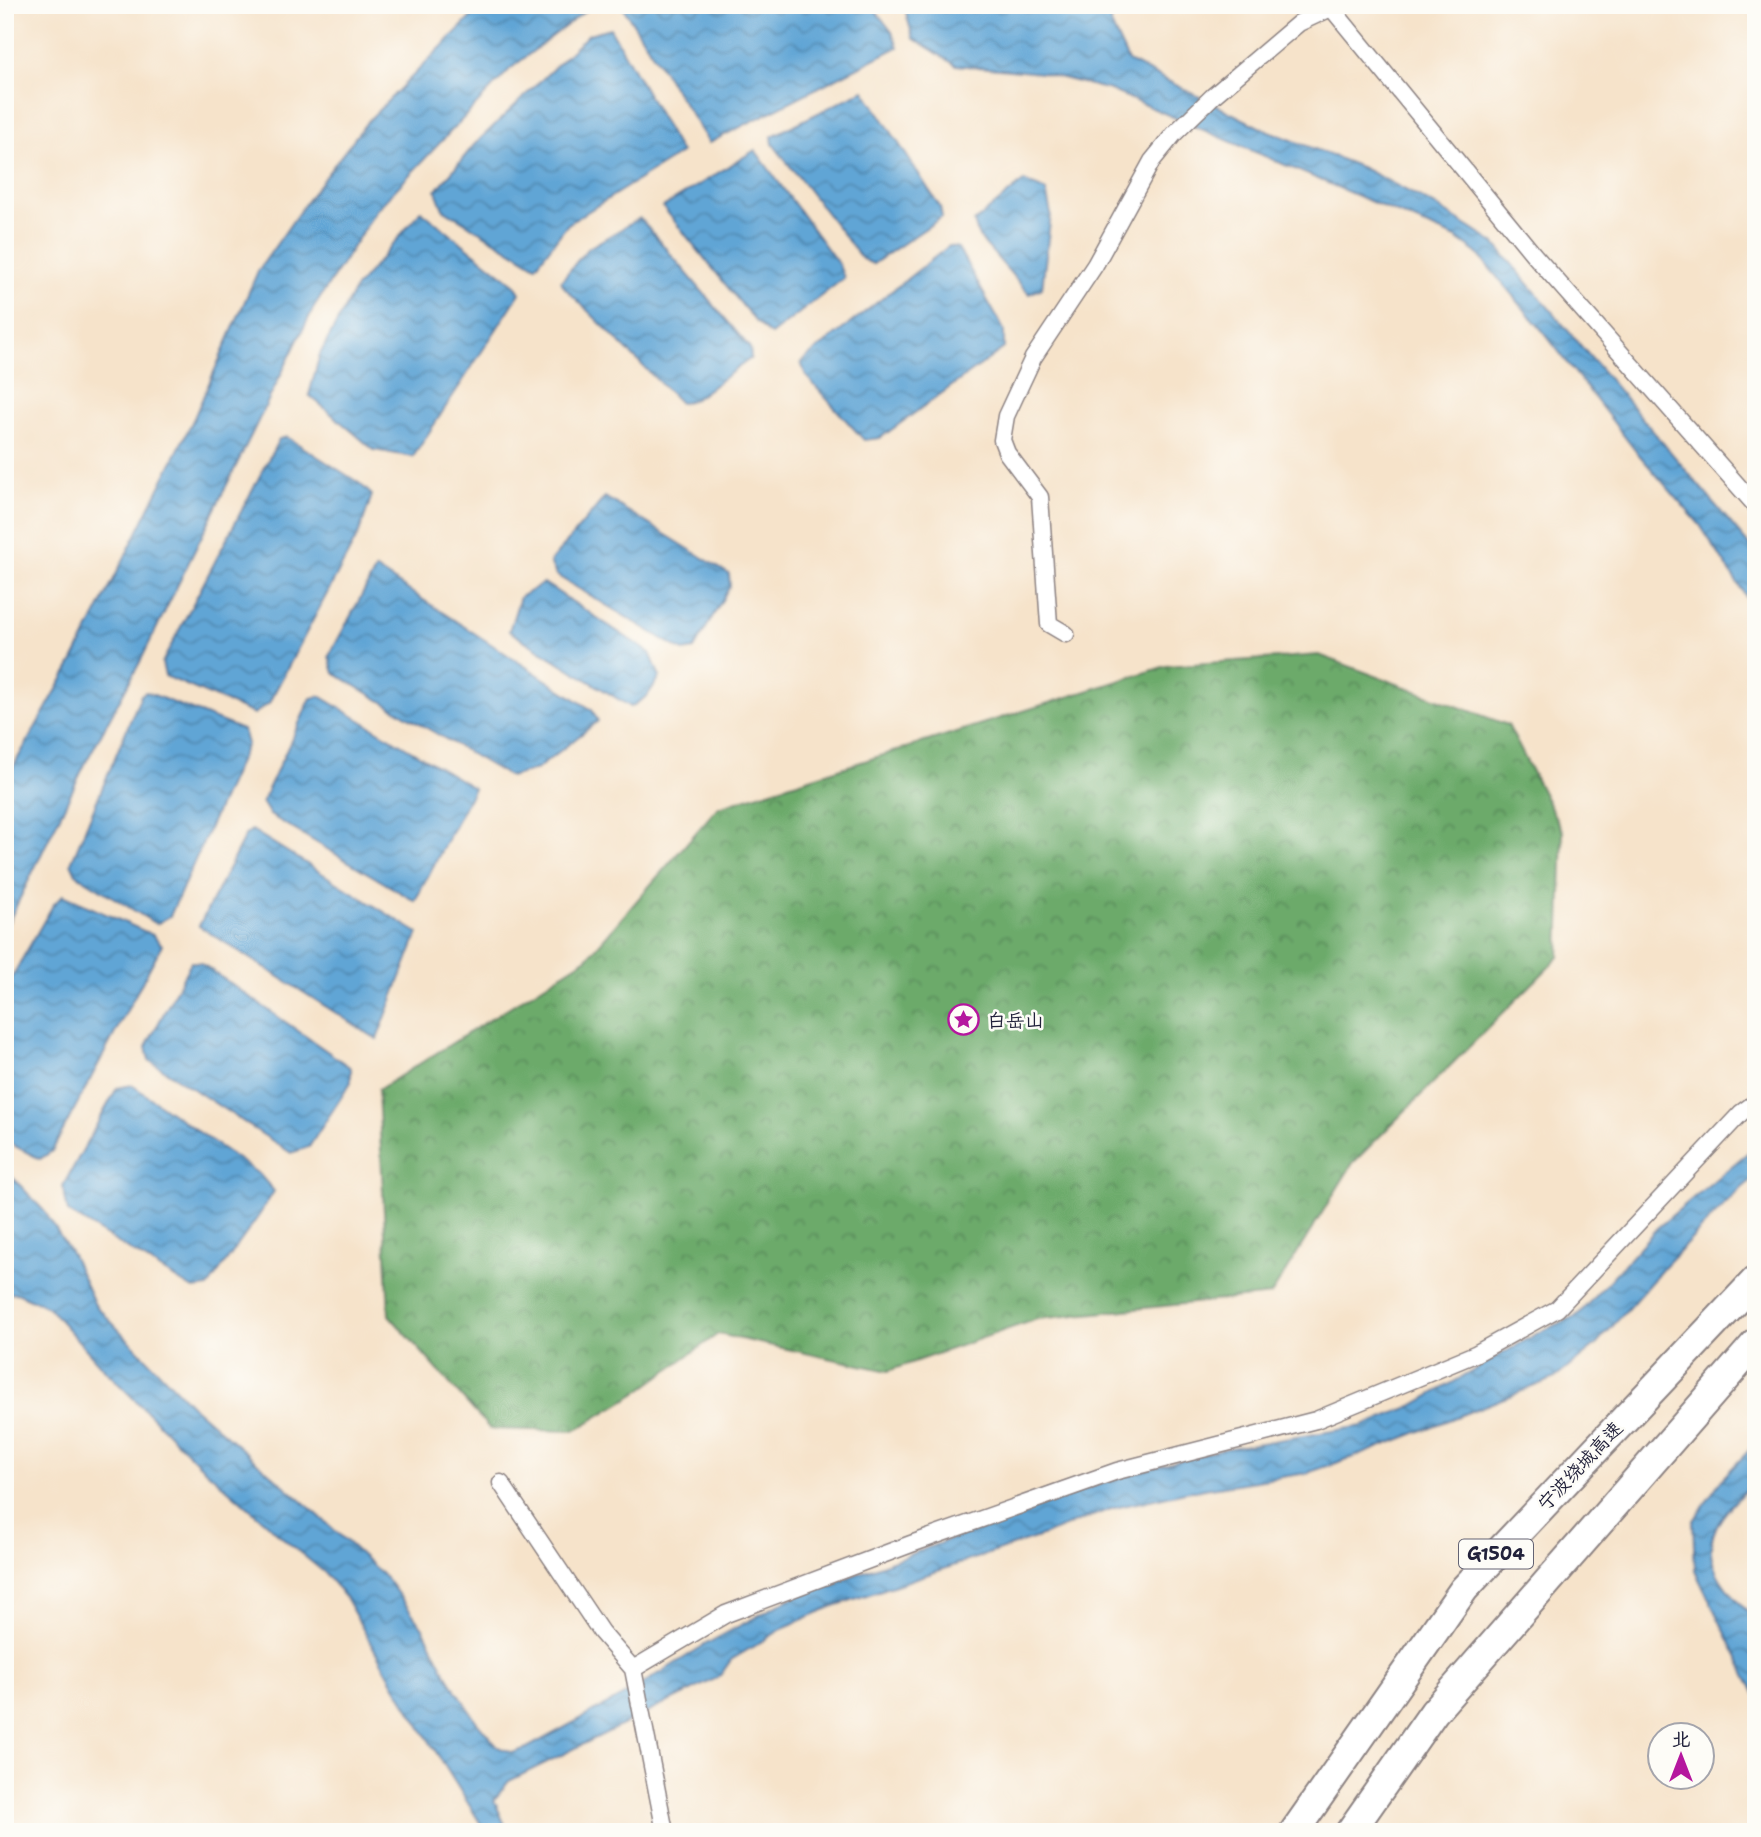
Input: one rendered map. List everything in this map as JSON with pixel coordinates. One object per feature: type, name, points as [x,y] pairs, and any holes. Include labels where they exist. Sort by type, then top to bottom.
[{"type":"highway","name":"宁波绕城高速","points":[[1294,1832],[1464,1588],[1756,1280]]},
{"type":"highway","name":"G1504","points":[[1350,1832],[1434,1712],[1749,1350]]},
{"type":"street","points":[[1066,634],[1049,624],[1040,497],[1007,453],[1002,440],[1006,416],[1033,358],[1096,265],[1152,161],[1174,134],[1213,96],[1299,23],[1330,7],[1534,255],[1756,506]]},
{"type":"street","points":[[633,1669],[726,1614],[911,1544],[1117,1471],[1316,1420],[1475,1354],[1558,1309],[1741,1113],[1756,1102]]},
{"type":"street","points":[[501,1483],[601,1632],[633,1669],[665,1832]]},
{"type":"green space","points":[[1319,655],[1508,725],[1563,832],[1559,957],[1353,1163],[1271,1295],[1037,1319],[888,1371],[718,1334],[635,1394],[574,1431],[490,1429],[389,1315],[378,1090],[587,958],[718,807],[1166,666]]},
{"type":"water","points":[[483,5],[593,5],[510,69],[377,209],[313,309],[140,662],[86,762],[5,929],[5,781],[73,661],[194,418],[258,271],[367,122]]},
{"type":"water","points":[[871,5],[892,32],[898,47],[709,143],[622,6]]},
{"type":"water","points":[[904,5],[1119,5],[1110,22],[1128,61],[1261,128],[1363,168],[1434,205],[1494,243],[1756,553],[1756,612],[1700,525],[1635,450],[1542,330],[1477,253],[1456,238],[1110,90],[1042,73],[956,65],[913,38]]},
{"type":"water","points":[[610,28],[681,153],[568,224],[536,266],[443,209],[436,191],[474,145],[589,34]]},
{"type":"water","points":[[864,90],[940,207],[942,217],[873,264],[862,259],[773,144],[772,136]]},
{"type":"water","points":[[755,150],[839,265],[844,278],[771,335],[755,321],[663,207]]},
{"type":"water","points":[[1024,181],[1046,191],[1051,214],[1042,288],[1029,294],[979,237],[974,222]]},
{"type":"water","points":[[421,211],[515,285],[520,293],[413,457],[374,450],[309,395],[320,354],[355,289]]},
{"type":"water","points":[[640,218],[750,348],[751,358],[695,399],[680,403],[561,281],[587,249]]},
{"type":"water","points":[[949,246],[958,248],[1004,330],[1004,348],[880,438],[864,440],[806,376],[801,362]]},
{"type":"water","points":[[287,437],[359,483],[372,495],[359,533],[269,703],[254,714],[165,676],[162,663],[279,439]]},
{"type":"water","points":[[605,497],[729,574],[730,586],[694,649],[683,651],[556,575],[550,562]]},
{"type":"water","points":[[376,569],[592,710],[598,721],[537,769],[510,777],[334,673],[329,656]]},
{"type":"water","points":[[544,583],[650,653],[660,677],[647,696],[631,707],[509,631],[520,597]]},
{"type":"water","points":[[146,692],[243,730],[247,744],[170,916],[156,924],[76,874],[71,863],[141,695]]},
{"type":"water","points":[[320,696],[474,788],[415,901],[270,815],[262,802],[311,698]]},
{"type":"water","points":[[252,830],[418,933],[377,1039],[199,926],[246,834]]},
{"type":"water","points":[[63,895],[153,935],[162,945],[52,1151],[40,1159],[5,1141],[5,989],[53,905]]},
{"type":"water","points":[[191,962],[201,963],[351,1068],[351,1082],[309,1147],[291,1153],[149,1060],[146,1047]]},
{"type":"water","points":[[132,1085],[260,1175],[274,1191],[208,1287],[193,1289],[68,1212],[63,1186],[117,1088]]},
{"type":"water","points":[[1756,1146],[1756,1176],[1666,1265],[1596,1345],[1555,1378],[1307,1473],[1185,1492],[1110,1509],[1047,1534],[831,1607],[787,1626],[731,1660],[719,1677],[509,1781],[494,1800],[508,1832],[486,1832],[395,1686],[345,1597],[325,1573],[200,1465],[102,1367],[48,1307],[17,1293],[5,1294],[5,1169],[45,1212],[72,1255],[95,1305],[191,1405],[386,1578],[423,1628],[448,1677],[476,1721],[498,1747],[512,1753],[527,1748],[630,1692],[706,1644],[787,1600],[1113,1479],[1218,1450],[1363,1426],[1412,1406],[1540,1332],[1578,1315],[1657,1228]]},
{"type":"water","points":[[1756,1443],[1756,1479],[1722,1517],[1711,1543],[1717,1573],[1755,1624],[1758,1648],[1756,1695],[1695,1571],[1693,1522],[1721,1480]]},
{"type":"place","name":"白岳山","points":[[964,1020]]}]
